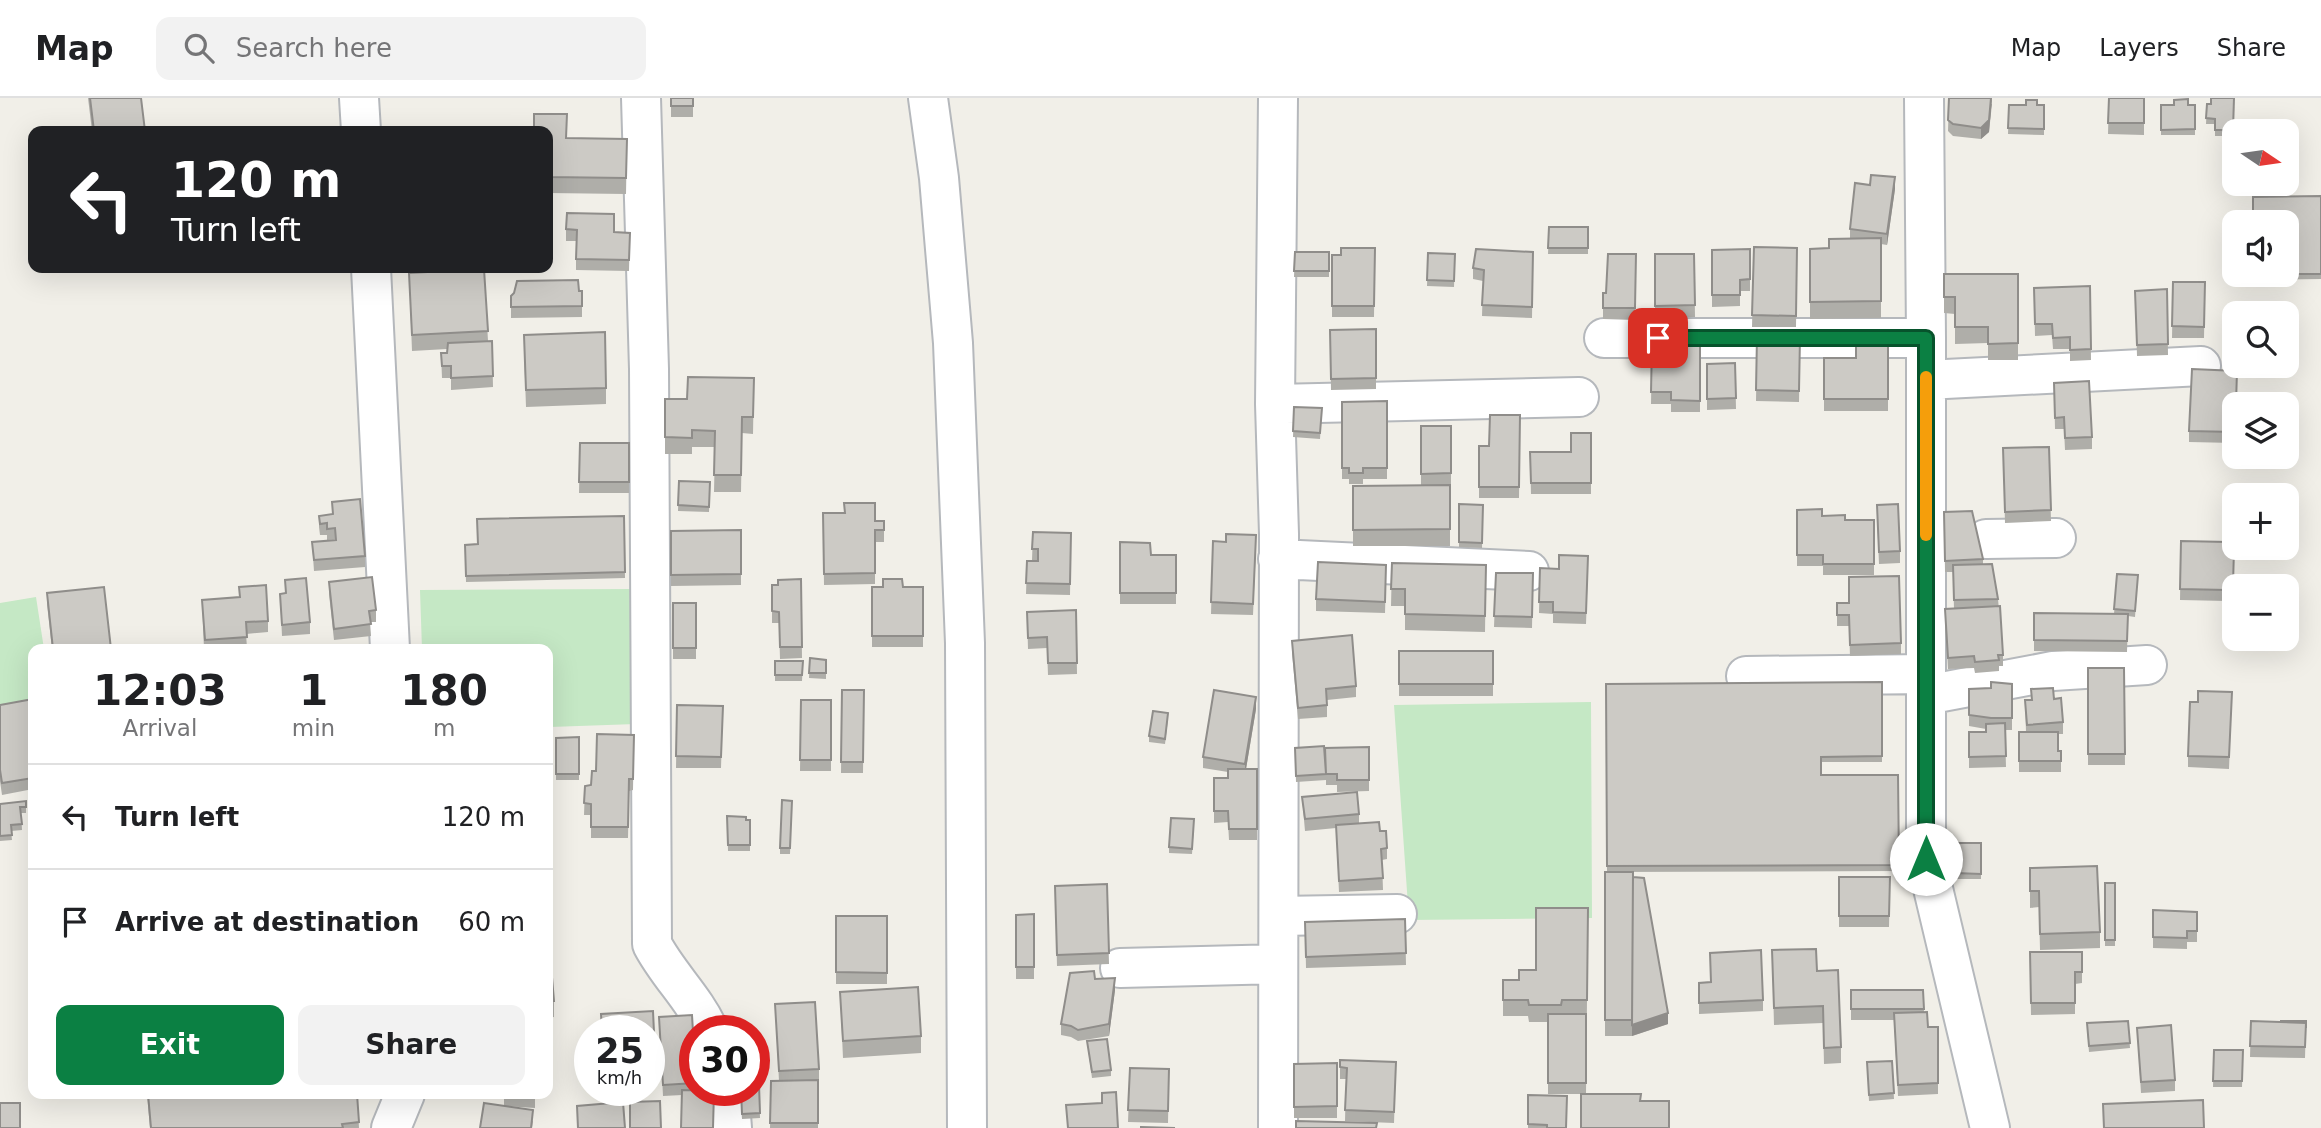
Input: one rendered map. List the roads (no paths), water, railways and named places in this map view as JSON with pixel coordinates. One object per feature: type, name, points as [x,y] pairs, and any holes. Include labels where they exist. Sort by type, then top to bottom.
[{"type":"street","points":[[359,98],[361,126]]},
{"type":"street","points":[[641,98],[649,369],[652,944],[661,962],[702,1015]]},
{"type":"street","points":[[928,98],[939,178],[953,343],[965,643],[967,1128]]},
{"type":"street","points":[[1278,98],[1275,404],[1278,559],[1278,1128]]},
{"type":"street","points":[[1924,98],[1926,859],[1990,1128]]},
{"type":"street","points":[[371,273],[390,644]]},
{"type":"street","points":[[1604,338],[1926,338]]},
{"type":"street","points":[[1926,380],[2201,366]]},
{"type":"street","points":[[1275,404],[1578,397]]},
{"type":"street","points":[[1986,539],[2056,538]]},
{"type":"street","points":[[1278,559],[1528,571]]},
{"type":"street","points":[[1746,676],[1927,685],[2053,671],[2147,665]]},
{"type":"street","points":[[1279,916],[1397,914]]},
{"type":"street","points":[[1120,968],[1278,964]]},
{"type":"street","points":[[391,1128],[403,1099]]},
{"type":"street","points":[[730,1106],[732,1128]]}]
